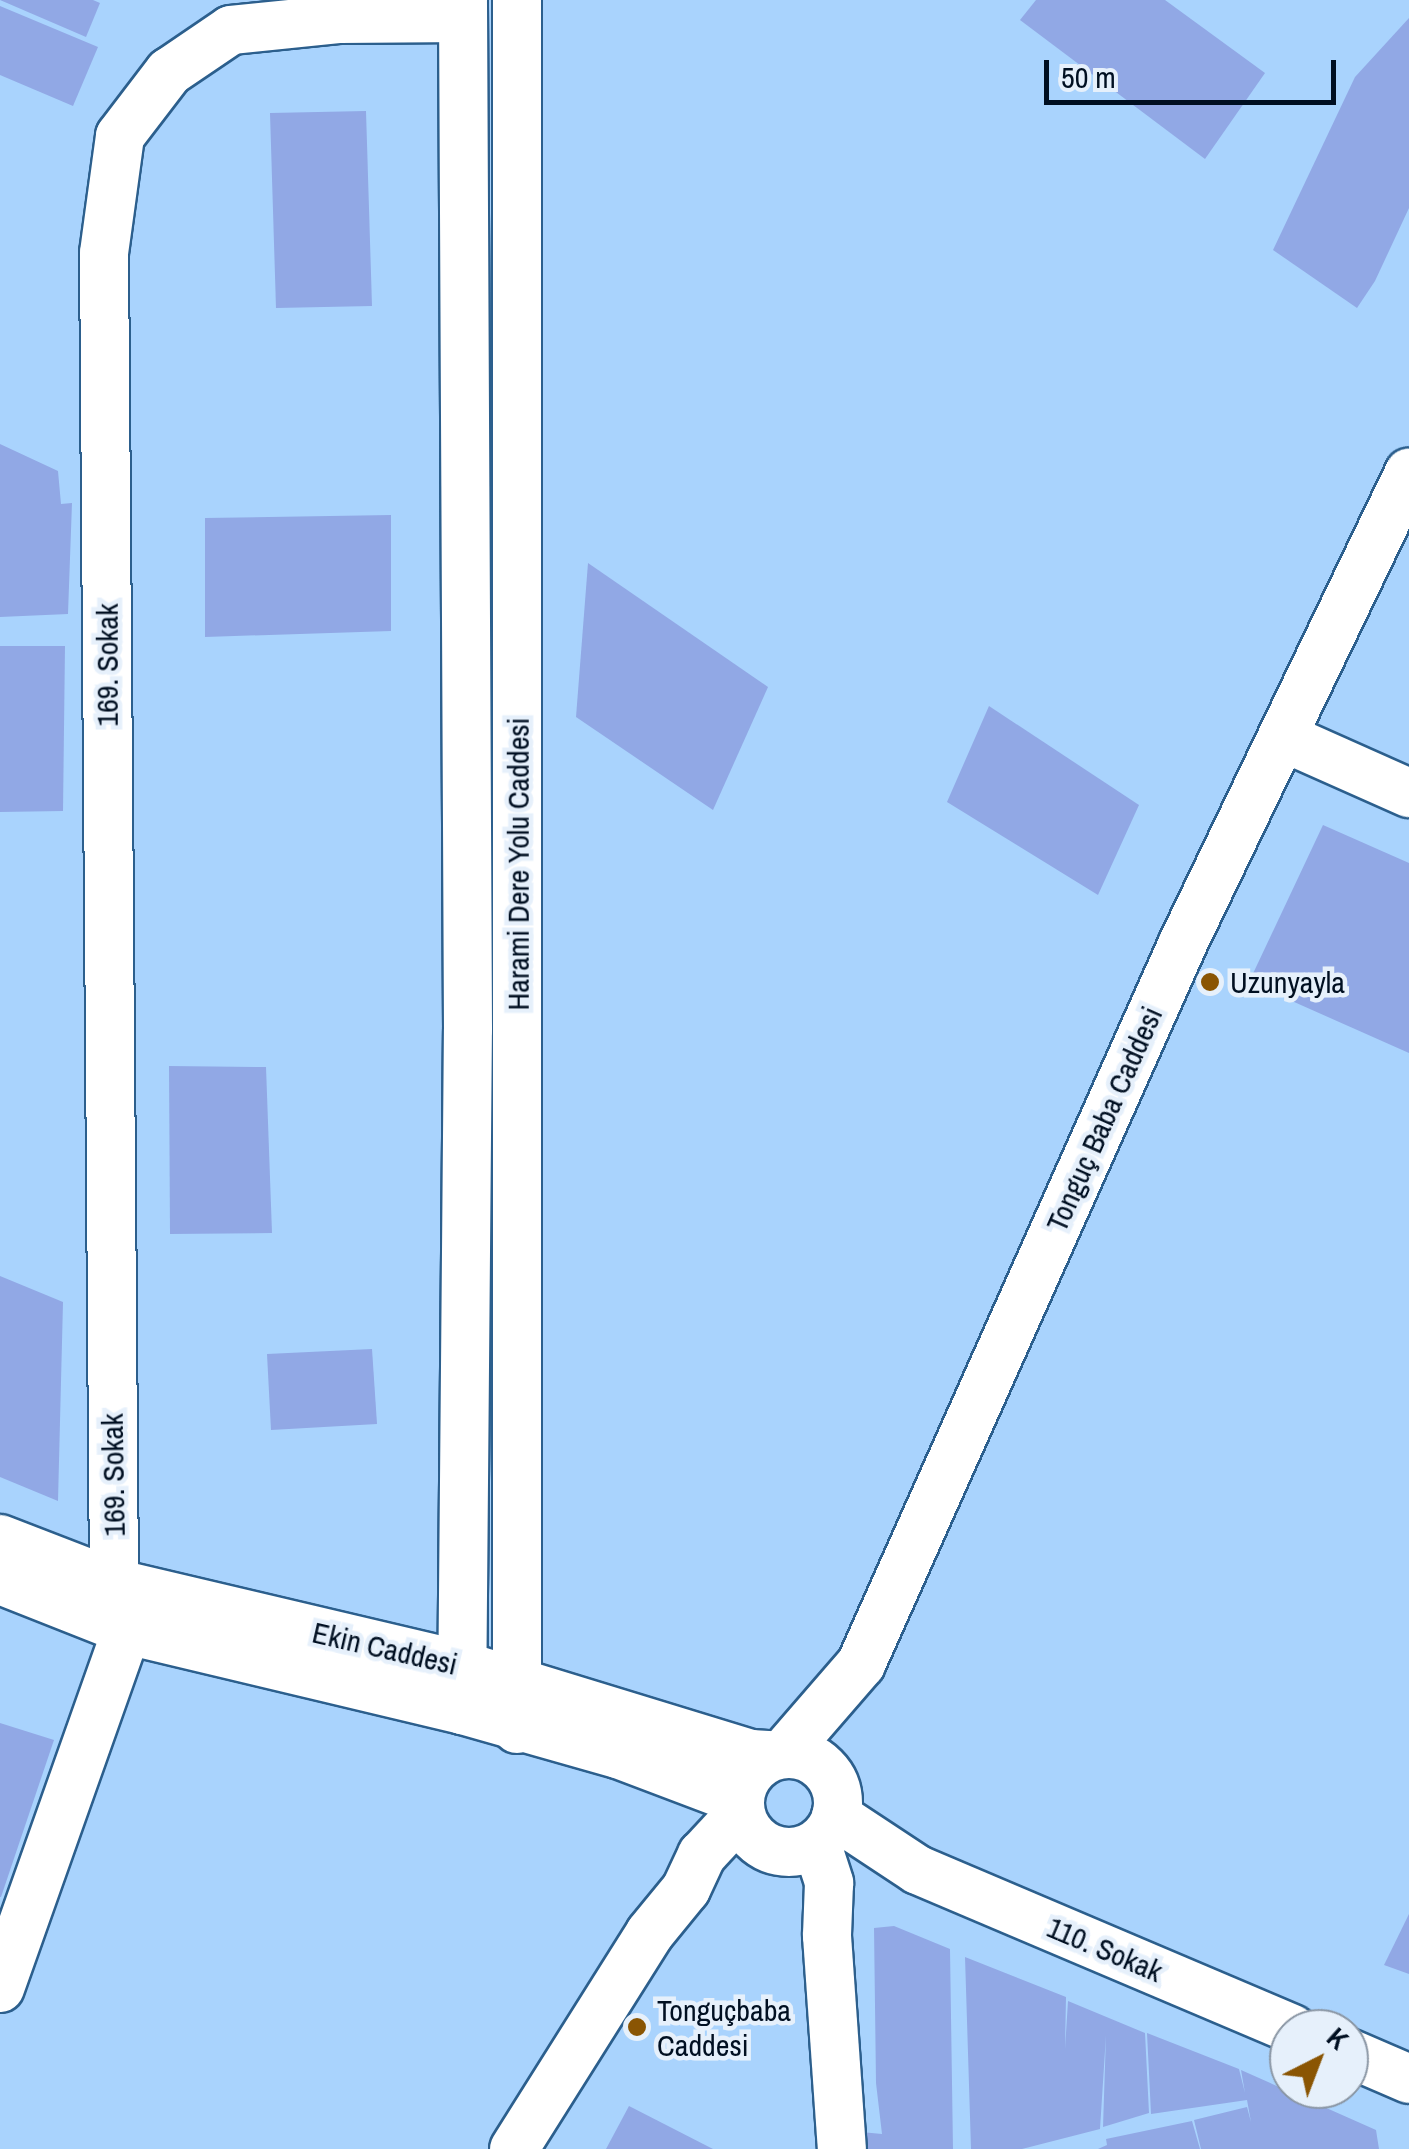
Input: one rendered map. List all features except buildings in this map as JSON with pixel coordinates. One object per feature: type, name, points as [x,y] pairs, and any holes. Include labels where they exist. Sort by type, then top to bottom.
[{"type":"street","name":"Harami Dere Yolu Caddesi","points":[[517,0],[517,1729]]},
{"type":"street","name":"Harami Dere Yolu Caddesi","points":[[461,1688],[468,1028],[463,9]]},
{"type":"street","name":"169. Sokak","points":[[127,1630],[114,1583],[104,253],[120,136],[169,72],[231,30],[463,9]]},
{"type":"street","name":"Tonguç Baba Caddesi","points":[[794,1824],[746,1778],[778,1754],[861,1664],[1183,943],[1409,473]]},
{"type":"street","points":[[1283,737],[1409,794]]},
{"type":"street","name":"Ekin Caddesi","points":[[0,1539],[114,1583],[461,1688],[517,1729],[618,1754],[794,1824],[814,1760],[751,1754],[518,1682],[461,1688],[127,1630],[0,1580]]},
{"type":"street","points":[[0,1988],[127,1630]]},
{"type":"street","points":[[514,2149],[650,1933],[686,1889],[702,1856],[794,1824],[861,1664]]},
{"type":"street","points":[[794,1824],[829,1884],[827,1936],[842,2149]]},
{"type":"street","name":"110. Sokak","points":[[794,1824],[876,1866],[918,1870],[1269,2019]]},
{"type":"street","points":[[1369,2062],[1409,2079]]},
{"type":"place","name":"Uzunyayla","points":[[1210,982]]},
{"type":"place","name":"Tonguçbaba Caddesi","points":[[637,2027]]}]
